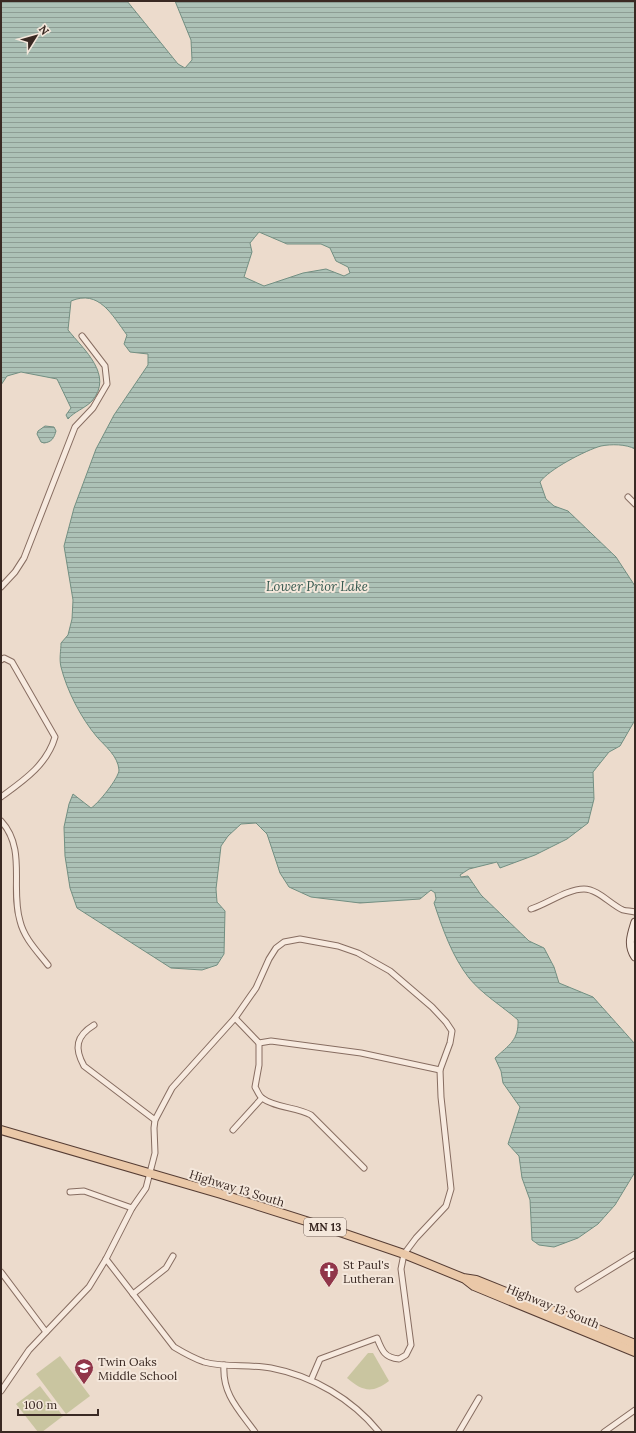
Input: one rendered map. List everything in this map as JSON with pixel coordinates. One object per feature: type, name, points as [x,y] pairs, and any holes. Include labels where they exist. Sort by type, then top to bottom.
[{"type":"main road","name":"Highway 13 South","points":[[1,1130],[151,1175],[221,1194],[404,1254],[463,1278],[476,1280],[635,1344]]},
{"type":"main road","name":"Highway 13 South","points":[[463,1278],[474,1286],[635,1352]]},
{"type":"street","points":[[1,587],[15,572],[24,558],[75,427],[93,408],[106,384],[105,366],[82,336]]},
{"type":"street","points":[[628,497],[635,504]]},
{"type":"street","points":[[1,660],[4,658],[12,662],[55,737],[52,747],[33,773],[1,797]]},
{"type":"street","points":[[1,821],[9,830],[15,843],[19,920],[24,934],[48,965]]},
{"type":"street","points":[[531,909],[554,898],[584,889],[596,893],[623,910],[635,912]]},
{"type":"street","points":[[635,922],[631,935],[630,949],[635,957]]},
{"type":"street","points":[[1,1390],[29,1350],[88,1287],[106,1259],[132,1208],[146,1188],[151,1175],[155,1154],[155,1120],[172,1088],[234,1018],[256,988],[269,959],[276,948],[284,942],[300,939],[338,946],[358,953],[390,970],[446,1022],[452,1031],[450,1043],[440,1070],[441,1097],[451,1189],[446,1206],[416,1238],[404,1254],[401,1269],[411,1345],[406,1355],[399,1359],[390,1358],[382,1351],[377,1338],[320,1359],[311,1380]]},
{"type":"street","points":[[234,1018],[259,1043],[259,1065],[255,1087],[262,1098],[274,1104],[302,1110],[311,1115],[364,1168]]},
{"type":"street","points":[[94,1025],[81,1035],[78,1046],[79,1056],[84,1066],[155,1120]]},
{"type":"street","points":[[259,1043],[272,1041],[361,1053],[440,1070]]},
{"type":"street","points":[[233,1130],[262,1098]]},
{"type":"street","points":[[70,1192],[84,1191],[132,1208]]},
{"type":"street","points":[[578,1289],[635,1254]]},
{"type":"street","points":[[133,1294],[166,1268],[173,1256]]},
{"type":"street","points":[[106,1259],[174,1347],[205,1362],[271,1368],[311,1380],[354,1406],[379,1432]]},
{"type":"street","points":[[1,1272],[46,1332]]},
{"type":"street","points":[[224,1364],[223,1376],[226,1391],[256,1432]]},
{"type":"street","points":[[459,1432],[480,1398]]},
{"type":"street","points":[[604,1432],[635,1410]]},
{"type":"shaded area","points":[[368,1353],[373,1353],[389,1381],[377,1388],[372,1389],[362,1388],[347,1378]]},
{"type":"shaded area","points":[[60,1356],[90,1396],[66,1414],[36,1374]]},
{"type":"shaded area","points":[[40,1386],[63,1416],[42,1432],[38,1432],[16,1404]]},
{"type":"water","name":"Lower Prior Lake","points":[[1,1],[127,1],[178,64],[185,68],[192,60],[191,40],[175,1],[635,1],[635,449],[623,445],[601,446],[594,448],[559,466],[544,477],[540,482],[546,499],[554,506],[568,511],[616,557],[635,586],[635,720],[620,746],[609,752],[593,772],[594,799],[588,823],[567,839],[535,855],[500,868],[497,862],[469,869],[460,875],[461,877],[468,876],[481,895],[529,941],[544,948],[554,967],[559,983],[593,997],[635,1044],[635,1172],[615,1205],[598,1224],[578,1238],[554,1247],[539,1245],[532,1240],[530,1200],[522,1178],[519,1156],[508,1144],[520,1107],[503,1083],[501,1071],[495,1058],[512,1042],[517,1033],[518,1020],[480,989],[463,970],[445,933],[434,903],[436,899],[435,893],[431,890],[420,899],[360,903],[311,897],[289,887],[280,873],[267,834],[256,823],[241,824],[228,836],[221,846],[216,889],[217,902],[225,911],[224,954],[217,965],[202,970],[171,968],[77,908],[70,888],[65,856],[64,827],[69,804],[73,794],[91,808],[94,806],[107,791],[119,770],[114,756],[91,730],[80,713],[71,695],[61,667],[61,643],[68,635],[72,619],[73,600],[64,546],[74,508],[96,449],[114,415],[148,365],[148,354],[130,352],[124,344],[127,335],[110,312],[97,301],[89,298],[81,298],[71,301],[68,330],[88,354],[98,372],[100,382],[98,391],[92,401],[68,419],[66,415],[71,408],[57,379],[21,372],[7,376],[1,385]],"holes":[[[259,232],[287,244],[321,244],[330,248],[336,261],[348,267],[350,273],[344,276],[326,269],[303,273],[264,286],[244,277],[252,252],[250,243]]]},
{"type":"water","points":[[45,426],[54,427],[56,431],[49,442],[44,443],[41,442],[37,434],[38,431]]},
{"type":"place","name":"St Paul's Lutheran","points":[[329,1288]]},
{"type":"place","name":"Twin Oaks Middle School","points":[[84,1385]]}]
